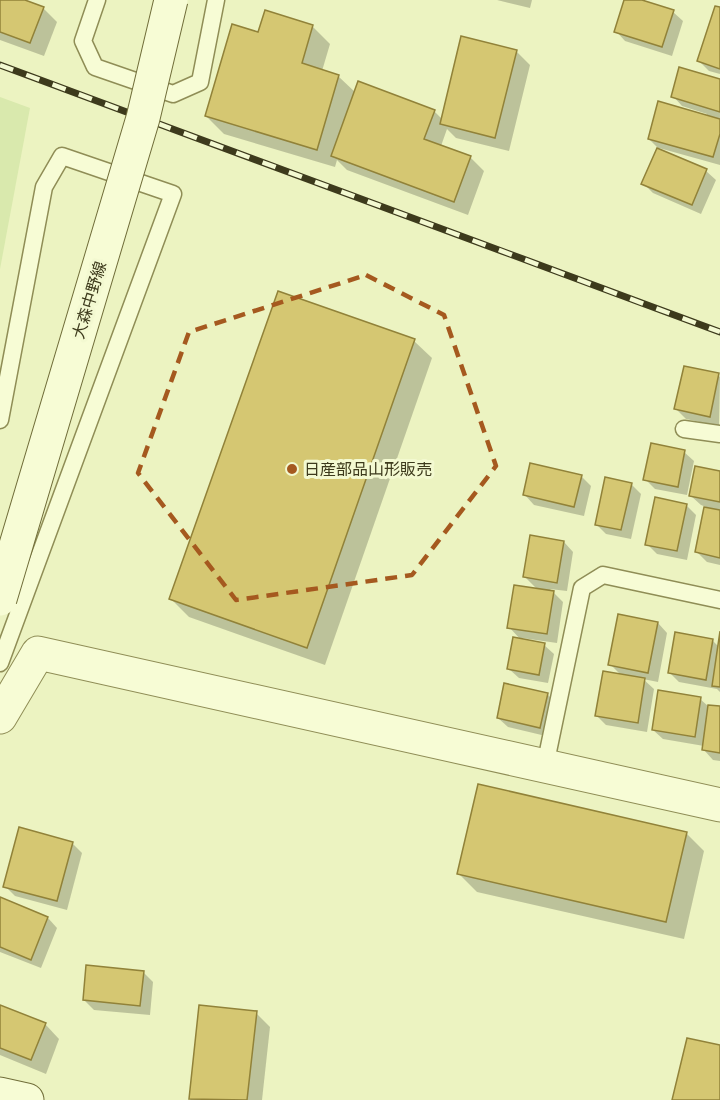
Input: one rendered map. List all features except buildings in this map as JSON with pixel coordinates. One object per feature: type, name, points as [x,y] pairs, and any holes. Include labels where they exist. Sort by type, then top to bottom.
[{"type":"street","name":"大森中野線","points":[[0,599],[143,118],[171,0]]},
{"type":"street","points":[[0,717],[38,653],[720,805]]},
{"type":"street","points":[[0,1094],[27,1100]]},
{"type":"lane","points":[[97,0],[83,41],[95,67],[172,94],[200,82],[216,0]]},
{"type":"lane","points":[[0,420],[44,188],[62,156],[173,194],[0,663]]},
{"type":"lane","points":[[684,429],[720,434]]},
{"type":"lane","points":[[545,766],[582,588],[603,575],[720,600]]},
{"type":"highlighted area","points":[[366,275],[444,315],[496,466],[412,575],[236,600],[138,473],[189,332]]},
{"type":"green space","points":[[0,97],[30,108],[0,269]]},
{"type":"railway","points":[[0,65],[720,332]]},
{"type":"place","name":"日産部品山形販売","points":[[292,469]]}]
